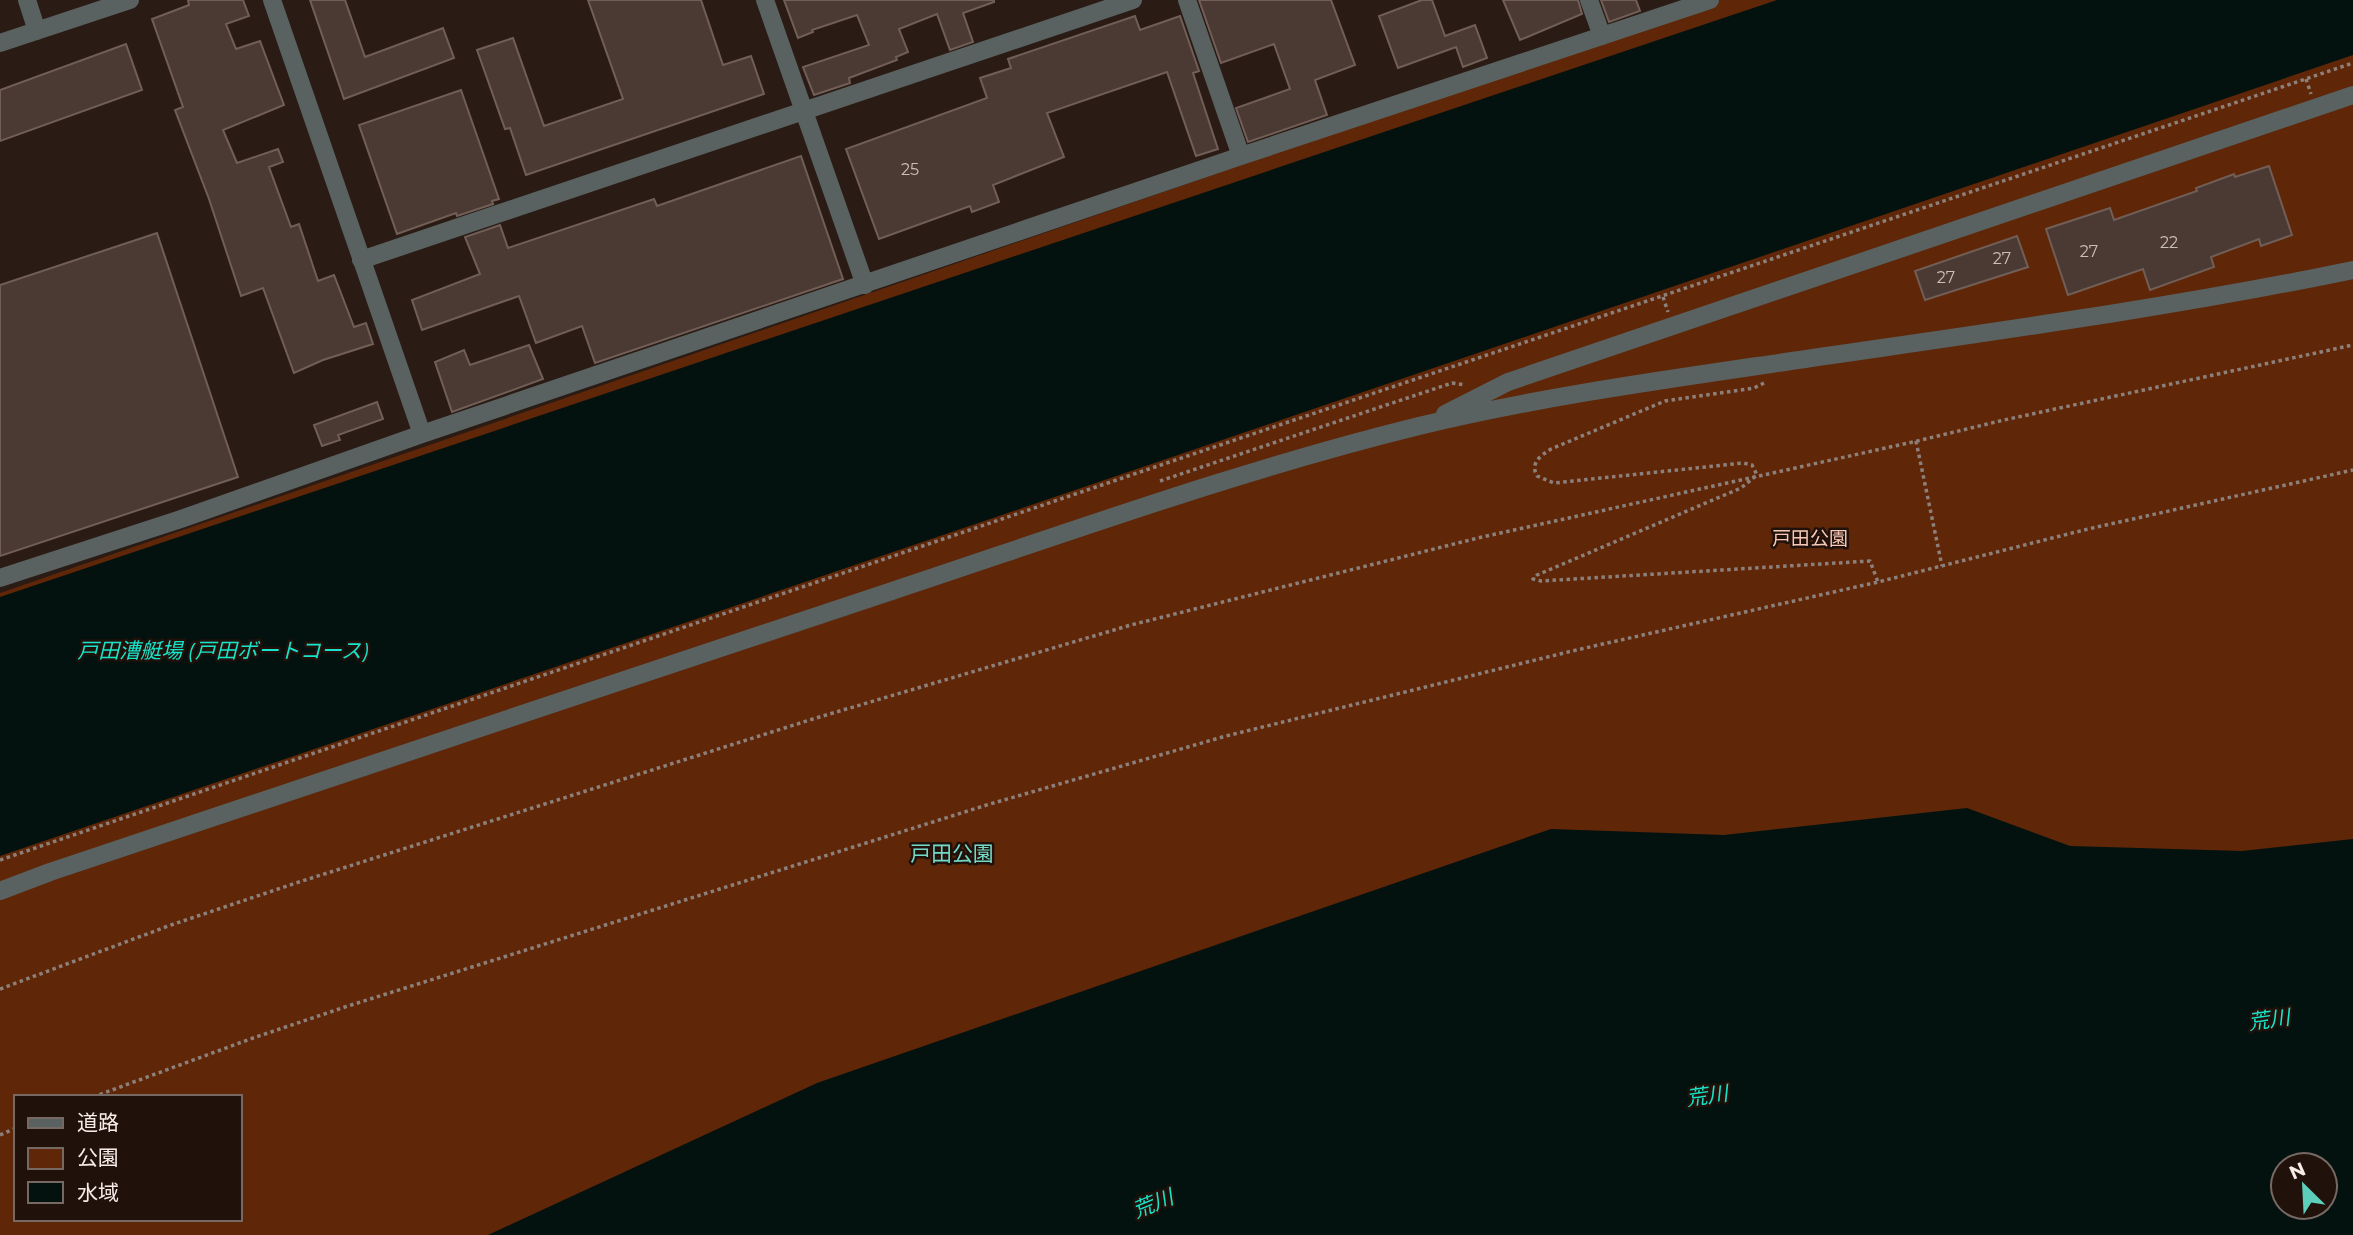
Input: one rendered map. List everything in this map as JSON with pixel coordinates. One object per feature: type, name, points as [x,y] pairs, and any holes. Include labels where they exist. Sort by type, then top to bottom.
[{"type":"street","points":[[27,0],[37,31]]},
{"type":"street","points":[[0,43],[130,0]]},
{"type":"street","points":[[272,0],[422,435]]},
{"type":"street","points":[[765,0],[865,285]]},
{"type":"street","points":[[361,260],[1133,0]]},
{"type":"street","points":[[1187,0],[1241,156]]},
{"type":"street","points":[[1589,0],[1602,36]]},
{"type":"street","points":[[0,578],[181,519],[1241,156],[1710,0]]},
{"type":"street","points":[[1422,426],[1508,382],[2353,95]]},
{"type":"street","points":[[0,891],[1315,453],[1520,404],[1621,386],[2170,306],[2353,270]]},
{"type":"path","points":[[0,860],[1130,475],[2353,63]]},
{"type":"path","points":[[0,989],[158,929],[299,882],[816,718],[1143,621],[1329,574],[1757,475],[2353,345]]},
{"type":"path","points":[[1757,475],[1752,465],[1743,463],[1554,483],[1537,476],[1534,471],[1540,456],[1551,449],[1655,404],[1763,385],[1773,363]]},
{"type":"path","points":[[1916,441],[1942,566]]},
{"type":"path","points":[[98,1095],[240,1042],[348,1006],[1120,765],[1226,736],[1572,651],[1878,582],[2088,529],[2353,470]]},
{"type":"path","points":[[1757,475],[1741,488],[1537,575],[1534,579],[1541,581],[1870,561],[1878,582]]},
{"type":"green space","name":"戸田公園","points":[[1720,0],[2353,0],[2353,1006],[1077,1235],[0,1235],[0,593]]},
{"type":"water","name":"戸田漕艇場 (戸田ボートコース)","points":[[1777,0],[2353,0],[2353,55],[0,856],[0,597]]},
{"type":"water","name":"荒川","points":[[1967,808],[2070,846],[2242,851],[2353,839],[2353,1235],[488,1235],[817,1083],[1551,829],[1724,835]]},
{"type":"building","points":[[188,0],[243,0],[249,16],[226,24],[236,49],[260,41],[284,105],[223,130],[237,163],[278,149],[283,162],[269,167],[291,227],[299,224],[318,281],[334,275],[354,327],[366,323],[373,344],[323,360],[294,373],[263,288],[241,296],[209,199],[175,110],[183,107],[152,19],[189,5]]},
{"type":"building","points":[[310,0],[345,0],[365,57],[443,28],[454,58],[344,99]]},
{"type":"building","points":[[588,0],[701,0],[723,65],[751,56],[764,94],[526,175],[510,128],[505,129],[477,50],[513,38],[544,126],[623,99]]},
{"type":"building","points":[[784,0],[994,2],[963,13],[973,42],[950,50],[937,14],[899,29],[908,52],[896,57],[897,60],[849,78],[850,83],[814,95],[803,67],[869,45],[857,15],[812,30],[813,32],[798,38]]},
{"type":"building","points":[[1199,0],[1331,0],[1355,65],[1315,80],[1327,115],[1248,142],[1236,108],[1290,89],[1274,44],[1221,63]]},
{"type":"building","points":[[1422,0],[1432,0],[1445,36],[1475,25],[1487,58],[1463,67],[1456,47],[1398,68],[1379,16]]},
{"type":"building","points":[[1503,0],[1578,0],[1582,14],[1520,40]]},
{"type":"building","points":[[1601,0],[1636,0],[1640,11],[1609,22]]},
{"type":"building","points":[[1135,16],[1140,30],[1180,16],[1199,71],[1193,73],[1218,149],[1196,156],[1167,72],[1047,113],[1064,157],[993,185],[999,202],[972,212],[970,206],[879,239],[846,149],[987,98],[980,78],[1011,68],[1008,59]]},
{"type":"building","points":[[126,44],[142,90],[0,141],[0,90]]},
{"type":"building","points":[[461,90],[499,199],[492,201],[493,204],[457,216],[456,213],[397,234],[359,125]]},
{"type":"building","points":[[801,156],[843,279],[595,363],[582,326],[536,343],[519,296],[422,330],[412,300],[480,274],[465,237],[500,225],[508,248],[654,199],[657,206]]},
{"type":"building","points":[[2269,166],[2292,235],[2261,246],[2259,239],[2211,257],[2214,267],[2150,290],[2143,269],[2068,295],[2046,229],[2110,208],[2114,220],[2197,191],[2196,188],[2234,174],[2235,177]]},
{"type":"building","points":[[157,233],[238,477],[0,556],[0,285]]},
{"type":"building","points":[[2017,236],[2028,267],[1925,300],[1915,271]]},
{"type":"building","points":[[529,345],[543,379],[452,412],[435,362],[464,350],[470,365]]},
{"type":"building","points":[[377,402],[383,419],[338,435],[340,440],[322,446],[314,425]]},
{"type":"district","name":"戸田公園","points":[[952,854]]}]
